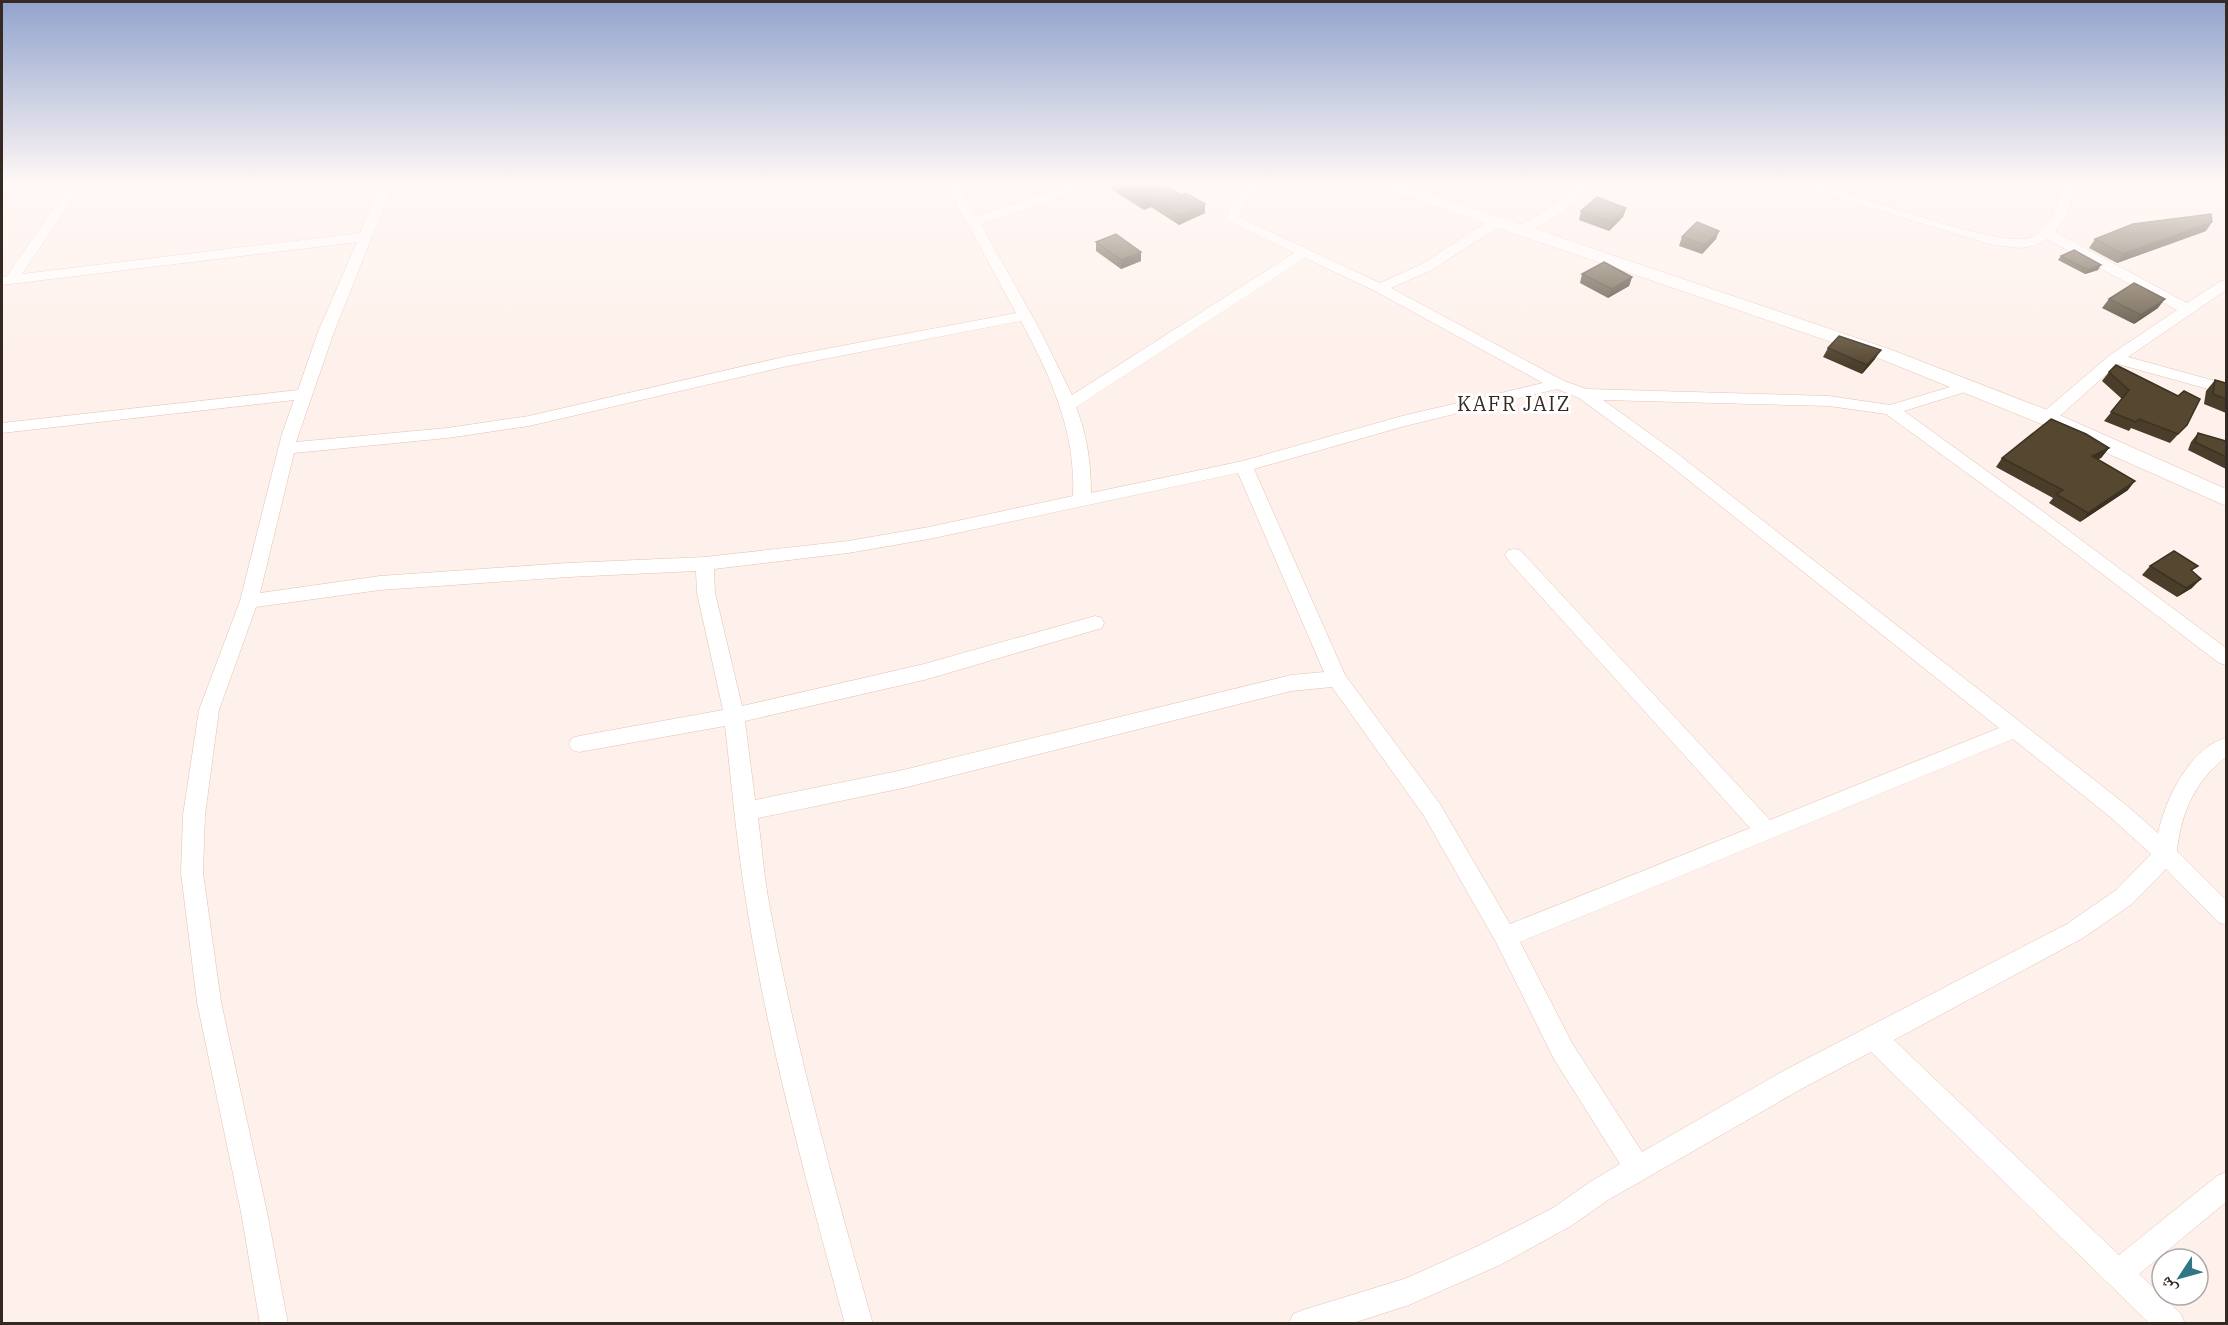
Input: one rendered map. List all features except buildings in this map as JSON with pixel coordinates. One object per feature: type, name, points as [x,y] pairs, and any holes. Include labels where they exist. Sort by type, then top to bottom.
[{"type":"street","points":[[7,280],[33,244]]},
{"type":"street","points":[[7,280],[309,244]]},
{"type":"street","points":[[274,1323],[254,1212],[209,1002],[192,873],[194,815],[209,710],[249,601],[287,448],[304,394],[326,332],[363,244]]},
{"type":"street","points":[[985,244],[1051,362],[1075,432],[1083,472],[1082,500]]},
{"type":"street","points":[[1285,244],[1380,288],[1558,384],[1585,394],[1668,455],[2117,810],[2166,854],[2226,915]]},
{"type":"street","points":[[1380,288],[1427,267],[1463,244]]},
{"type":"street","points":[[1578,244],[2050,415],[2226,487]]},
{"type":"street","points":[[1584,244],[1831,323],[1937,363],[2226,498]]},
{"type":"street","points":[[2066,244],[2189,310]]},
{"type":"street","points":[[1066,406],[1304,253]]},
{"type":"street","points":[[2050,415],[2115,358],[2226,284]]},
{"type":"street","points":[[287,448],[447,433],[529,421],[783,362],[1025,316]]},
{"type":"street","points":[[2115,358],[2226,389]]},
{"type":"street","points":[[249,601],[380,584],[568,570],[705,564],[929,533],[1244,466],[1402,421],[1558,384]]},
{"type":"street","points":[[1585,394],[1818,400],[1891,410],[1969,386]]},
{"type":"street","points":[[2,428],[304,394]]},
{"type":"street","points":[[1891,410],[2043,520],[2226,658]]},
{"type":"street","points":[[1244,466],[1337,678],[1432,810],[1505,937],[1563,1051],[1639,1170]]},
{"type":"street","points":[[1514,555],[1766,831]]},
{"type":"street","points":[[705,564],[706,593],[734,716],[758,906],[792,1074],[859,1323]]},
{"type":"street","points":[[579,744],[734,716],[924,672],[1095,623]]},
{"type":"street","points":[[747,811],[903,778],[1291,682],[1337,678]]},
{"type":"street","points":[[1505,937],[2016,730]]},
{"type":"street","points":[[1303,1323],[1409,1291],[1490,1255],[1562,1217],[1599,1191],[1639,1170],[1714,1124],[1873,1037],[2011,966],[2098,917],[2124,897],[2166,854],[2167,831],[2179,795],[2205,762],[2226,746]]},
{"type":"street","points":[[1873,1037],[2171,1323]]},
{"type":"street","points":[[2119,1272],[2226,1185]]},
{"type":"district","name":"KAFR JAIZ","points":[[1514,404]]}]
